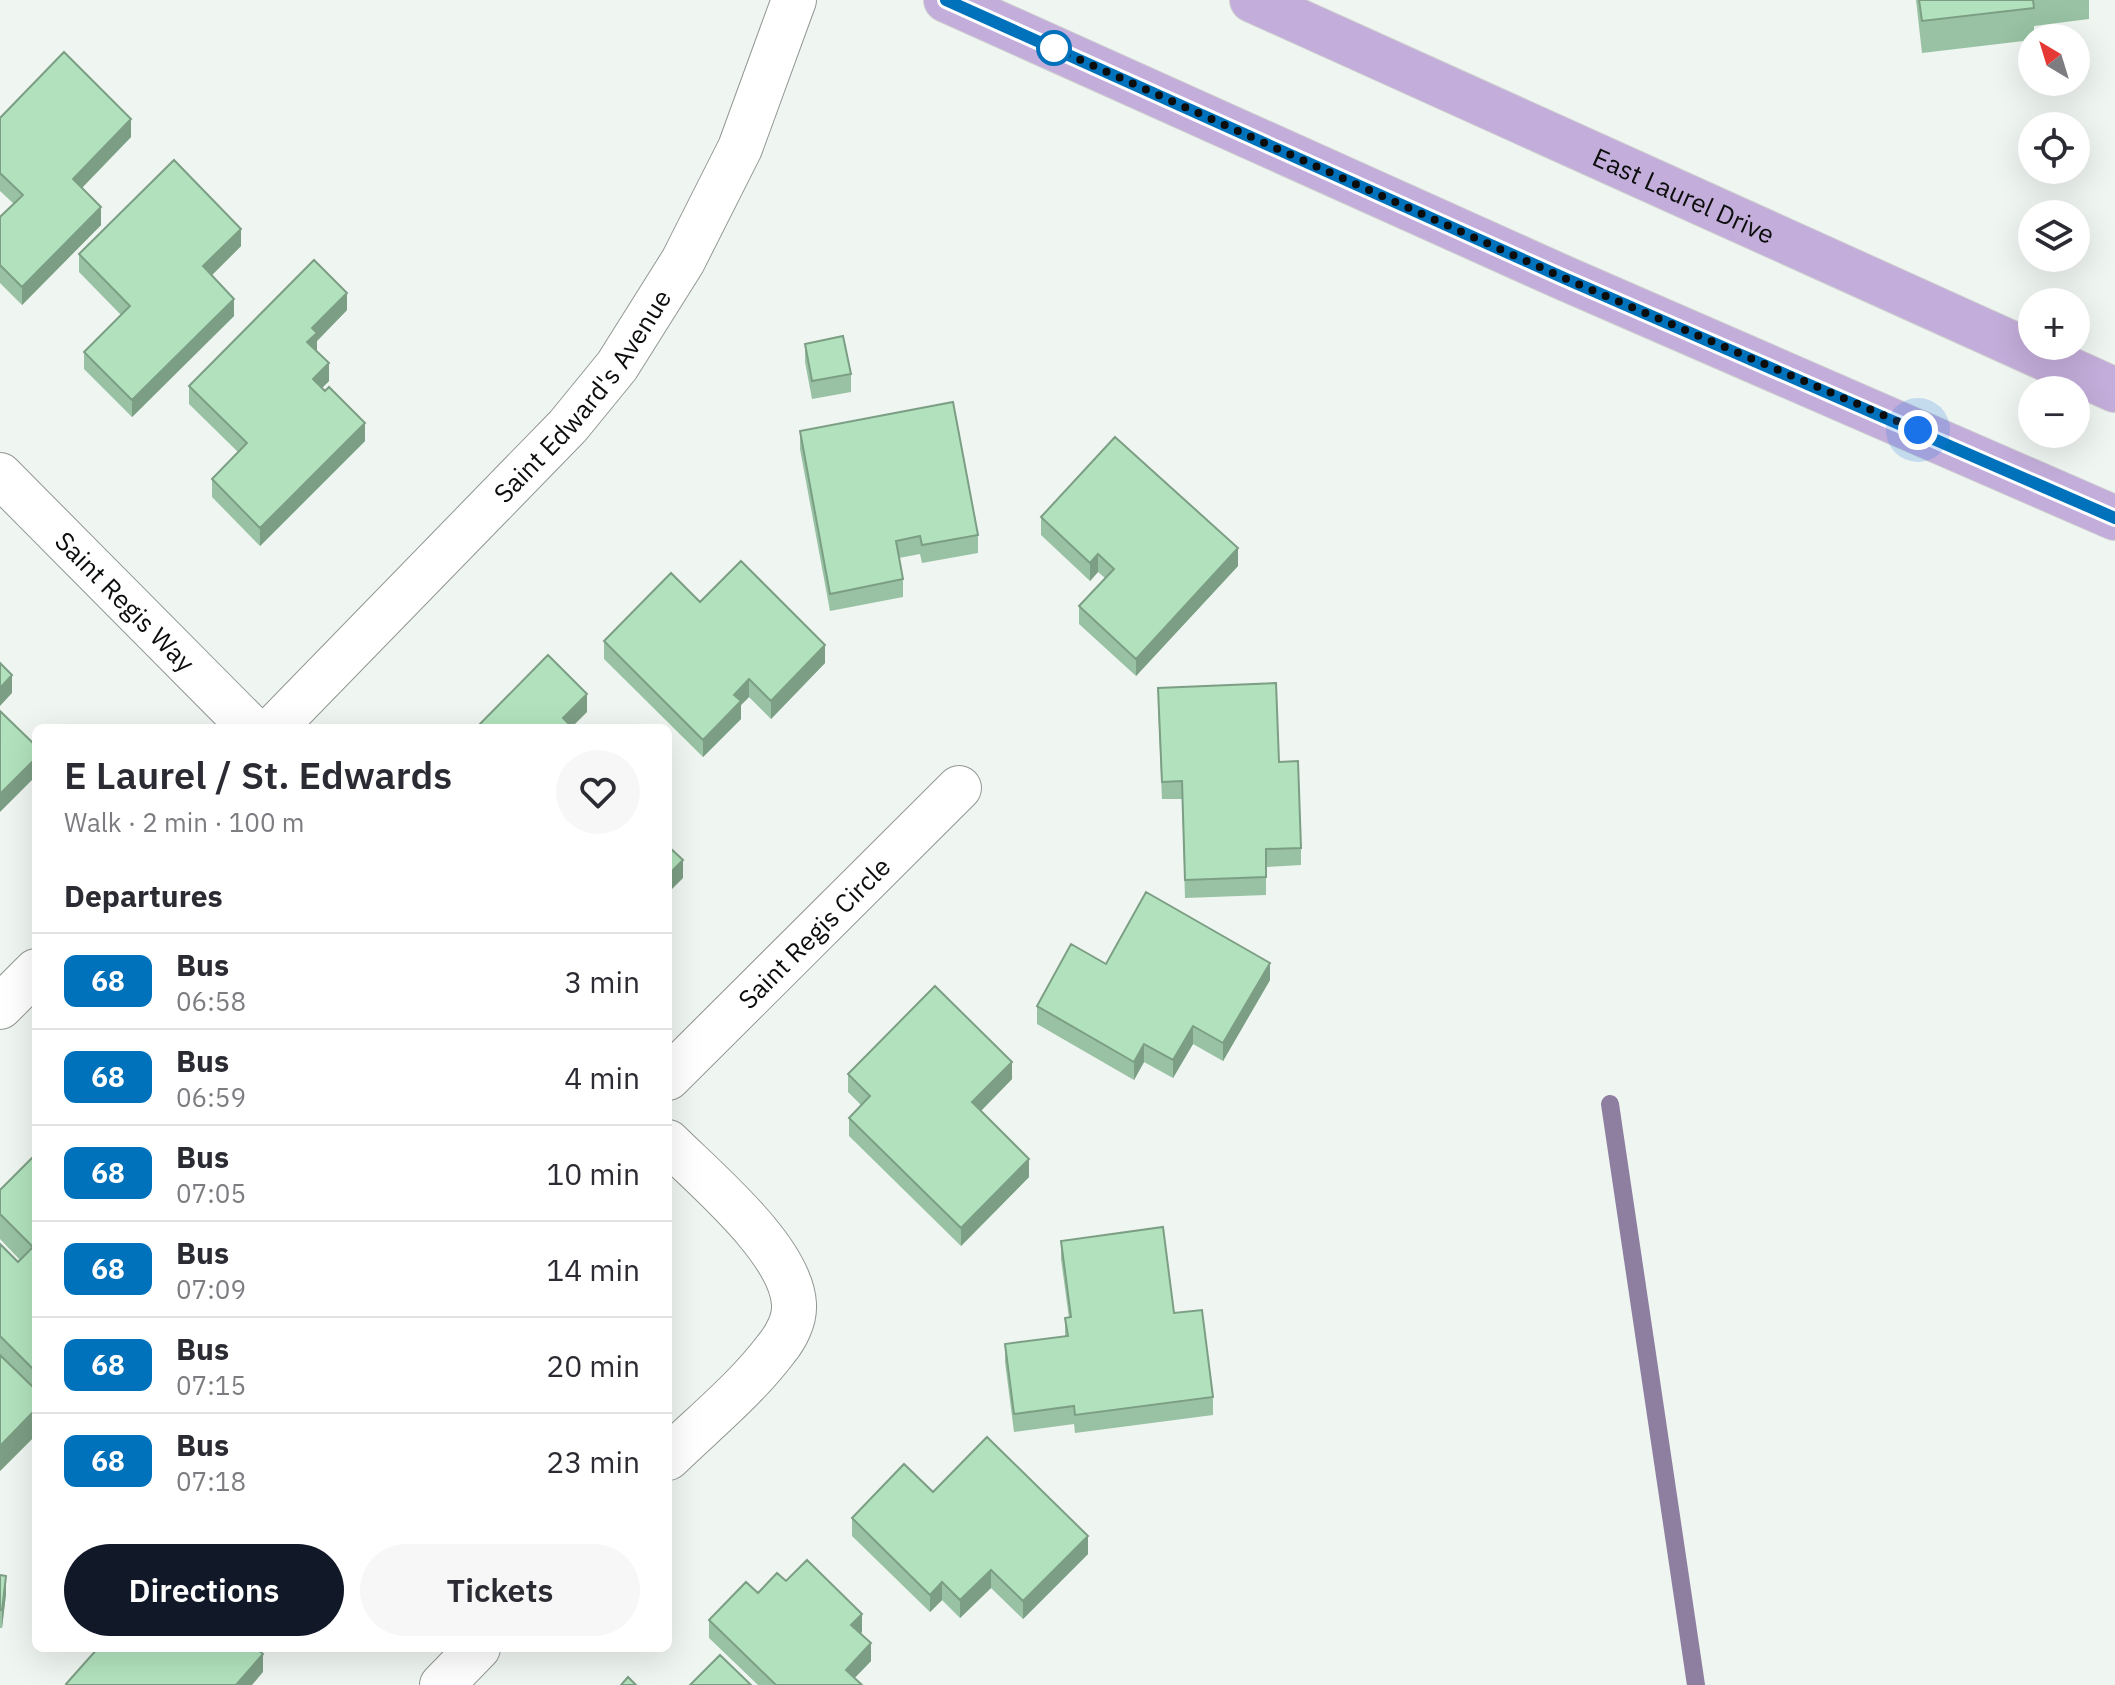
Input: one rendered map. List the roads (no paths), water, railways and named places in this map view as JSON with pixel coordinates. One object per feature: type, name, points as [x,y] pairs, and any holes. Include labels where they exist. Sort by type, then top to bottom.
[{"type":"main road","points":[[946,0],[1564,278],[2115,518]]},
{"type":"main road","name":"East Laurel Drive","points":[[1252,0],[2115,390]]},
{"type":"street","name":"Saint Edward's Avenue","points":[[278,724],[568,426],[617,366],[683,261],[740,148],[794,0]]},
{"type":"street","name":"Saint Regis Way","points":[[0,475],[247,724]]},
{"type":"street","name":"Saint Regis Circle","points":[[672,1074],[959,788]]},
{"type":"street","points":[[0,1007],[32,975]]},
{"type":"street","points":[[672,1146],[754,1229],[777,1258],[789,1283],[794,1305],[791,1325],[778,1348],[672,1454]]},
{"type":"street","points":[[442,1685],[474,1652]]},
{"type":"waterway","points":[[1610,1104],[1696,1685]]}]
